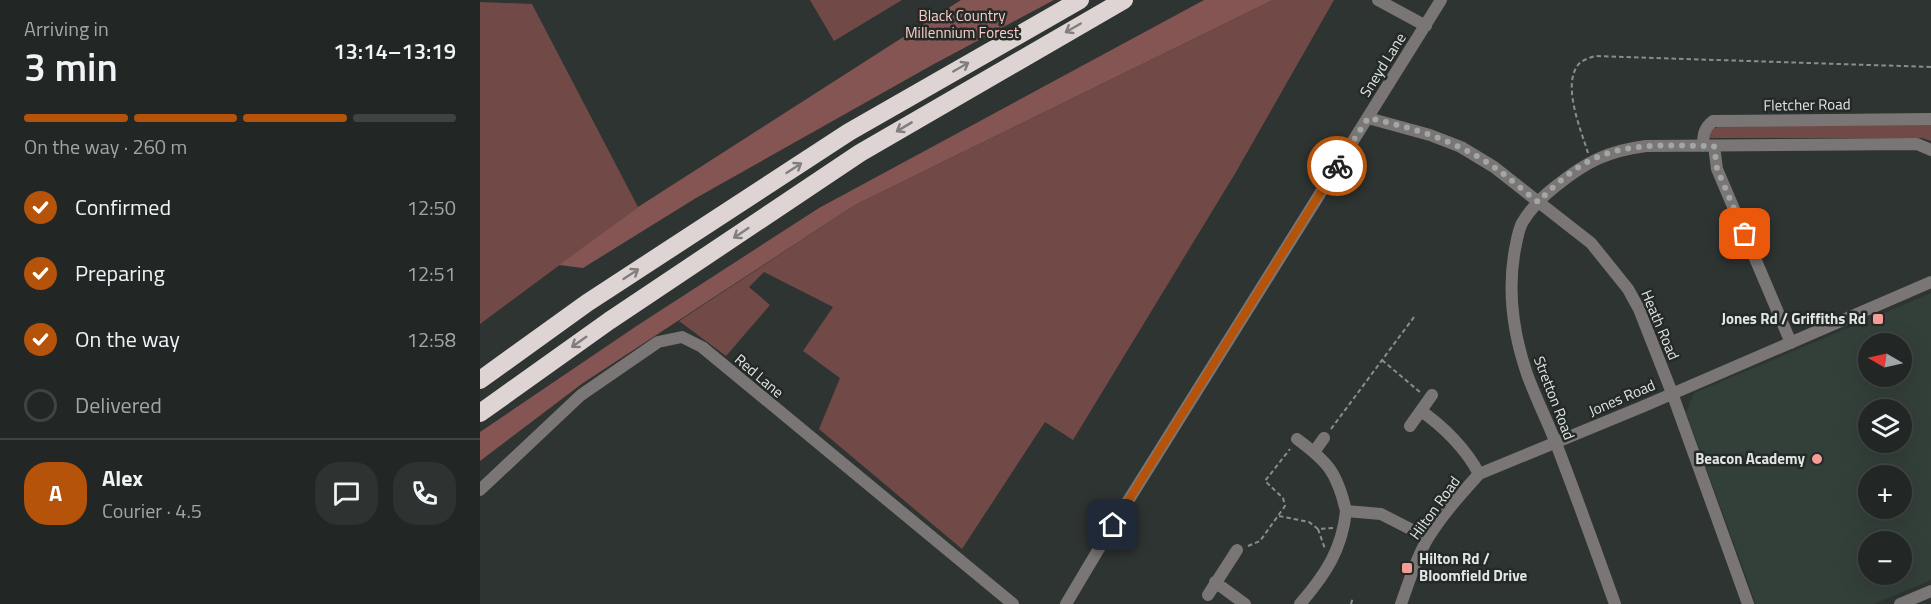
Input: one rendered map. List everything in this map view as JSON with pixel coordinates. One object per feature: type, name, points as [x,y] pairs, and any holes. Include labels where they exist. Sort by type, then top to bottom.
[{"type":"highway","points":[[480,380],[587,303],[849,132],[1080,0]]},
{"type":"highway","points":[[480,413],[609,321],[860,153],[1124,0]]},
{"type":"street","points":[[1378,0],[1426,26]]},
{"type":"street","name":"Sneyd Lane","points":[[1066,604],[1441,0]]},
{"type":"street","name":"Heath Road","points":[[1368,118],[1430,135],[1461,147],[1494,167],[1591,243],[1628,289],[1639,309],[1672,393],[1748,604]]},
{"type":"street","name":"Fletcher Road","points":[[1708,146],[1703,133],[1706,126],[1713,121],[1931,119]]},
{"type":"street","points":[[1538,202],[1573,172],[1590,161],[1629,148],[1917,144],[1931,150]]},
{"type":"street","points":[[1708,146],[1791,343]]},
{"type":"street","name":"Stretton Road","points":[[1538,202],[1519,230],[1512,266],[1510,292],[1516,336],[1527,375],[1556,443],[1615,604]]},
{"type":"street","name":"Jones Road","points":[[1556,443],[1931,282]]},
{"type":"street","name":"Red Lane","points":[[480,490],[581,395],[658,342],[682,337],[702,347],[1013,604]]},
{"type":"street","points":[[1410,426],[1430,398]]},
{"type":"street","points":[[1421,411],[1434,420],[1460,447],[1479,474]]},
{"type":"street","points":[[1314,452],[1323,438]]},
{"type":"street","points":[[1297,439],[1323,459],[1338,480],[1346,511],[1344,527],[1335,554],[1319,582],[1299,604]]},
{"type":"street","name":"Hilton Road","points":[[1401,604],[1428,538],[1460,494],[1479,474],[1556,443]]},
{"type":"street","points":[[1346,511],[1381,514],[1428,538]]},
{"type":"street","points":[[1208,596],[1238,550]]},
{"type":"street","points":[[1215,582],[1245,604]]},
{"type":"street","points":[[1900,604],[1931,591]]},
{"type":"path","points":[[1590,161],[1573,103],[1571,87],[1577,66],[1594,56],[1931,67]]},
{"type":"path","points":[[1323,438],[1414,317]]},
{"type":"path","points":[[1382,360],[1430,398]]},
{"type":"path","points":[[1238,550],[1260,541],[1285,506],[1283,498],[1265,481],[1297,439]]},
{"type":"path","points":[[1279,516],[1309,522],[1318,529],[1324,548],[1335,554]]},
{"type":"path","points":[[1318,529],[1344,527]]},
{"type":"path","points":[[1351,604],[1353,597]]},
{"type":"shaded area","points":[[810,0],[902,0],[834,41]]},
{"type":"shaded area","points":[[1273,0],[1334,0],[1236,172],[1073,440],[1045,422],[962,549],[819,429],[840,378],[803,351],[833,307],[764,272],[749,287],[770,305],[726,356],[679,321],[855,205]]},
{"type":"shaded area","points":[[480,2],[532,4],[638,207],[480,324]]},
{"type":"shaded area","points":[[1724,125],[1931,125],[1931,141],[1922,138],[1709,138],[1712,129]]},
{"type":"shaded area","name":"Beacon Academy","points":[[1931,293],[1931,580],[1874,604],[1756,604],[1686,413],[1694,393]]},
{"type":"green space","name":"Black Country Millennium Forest","points":[[961,0],[1054,0],[934,64],[696,198],[583,268],[559,265],[638,207]]},
{"type":"green space","points":[[1204,0],[1273,0],[855,205],[583,383],[480,461],[480,432],[638,325],[819,208]]},
{"type":"way so far","points":[[1337,166],[1368,118],[1430,135],[1461,147],[1494,167],[1538,202],[1573,172],[1590,161],[1616,151],[1646,146],[1714,146],[1717,169],[1745,234]]},
{"type":"place","name":"Jones Rd / Griffiths Rd","points":[[1878,319]]},
{"type":"place","name":"Beacon Academy","points":[[1817,459]]},
{"type":"place","name":"Hilton Rd / Bloomfield Drive","points":[[1407,568]]},
{"type":"route","points":[[1113,525],[1337,166]]}]
